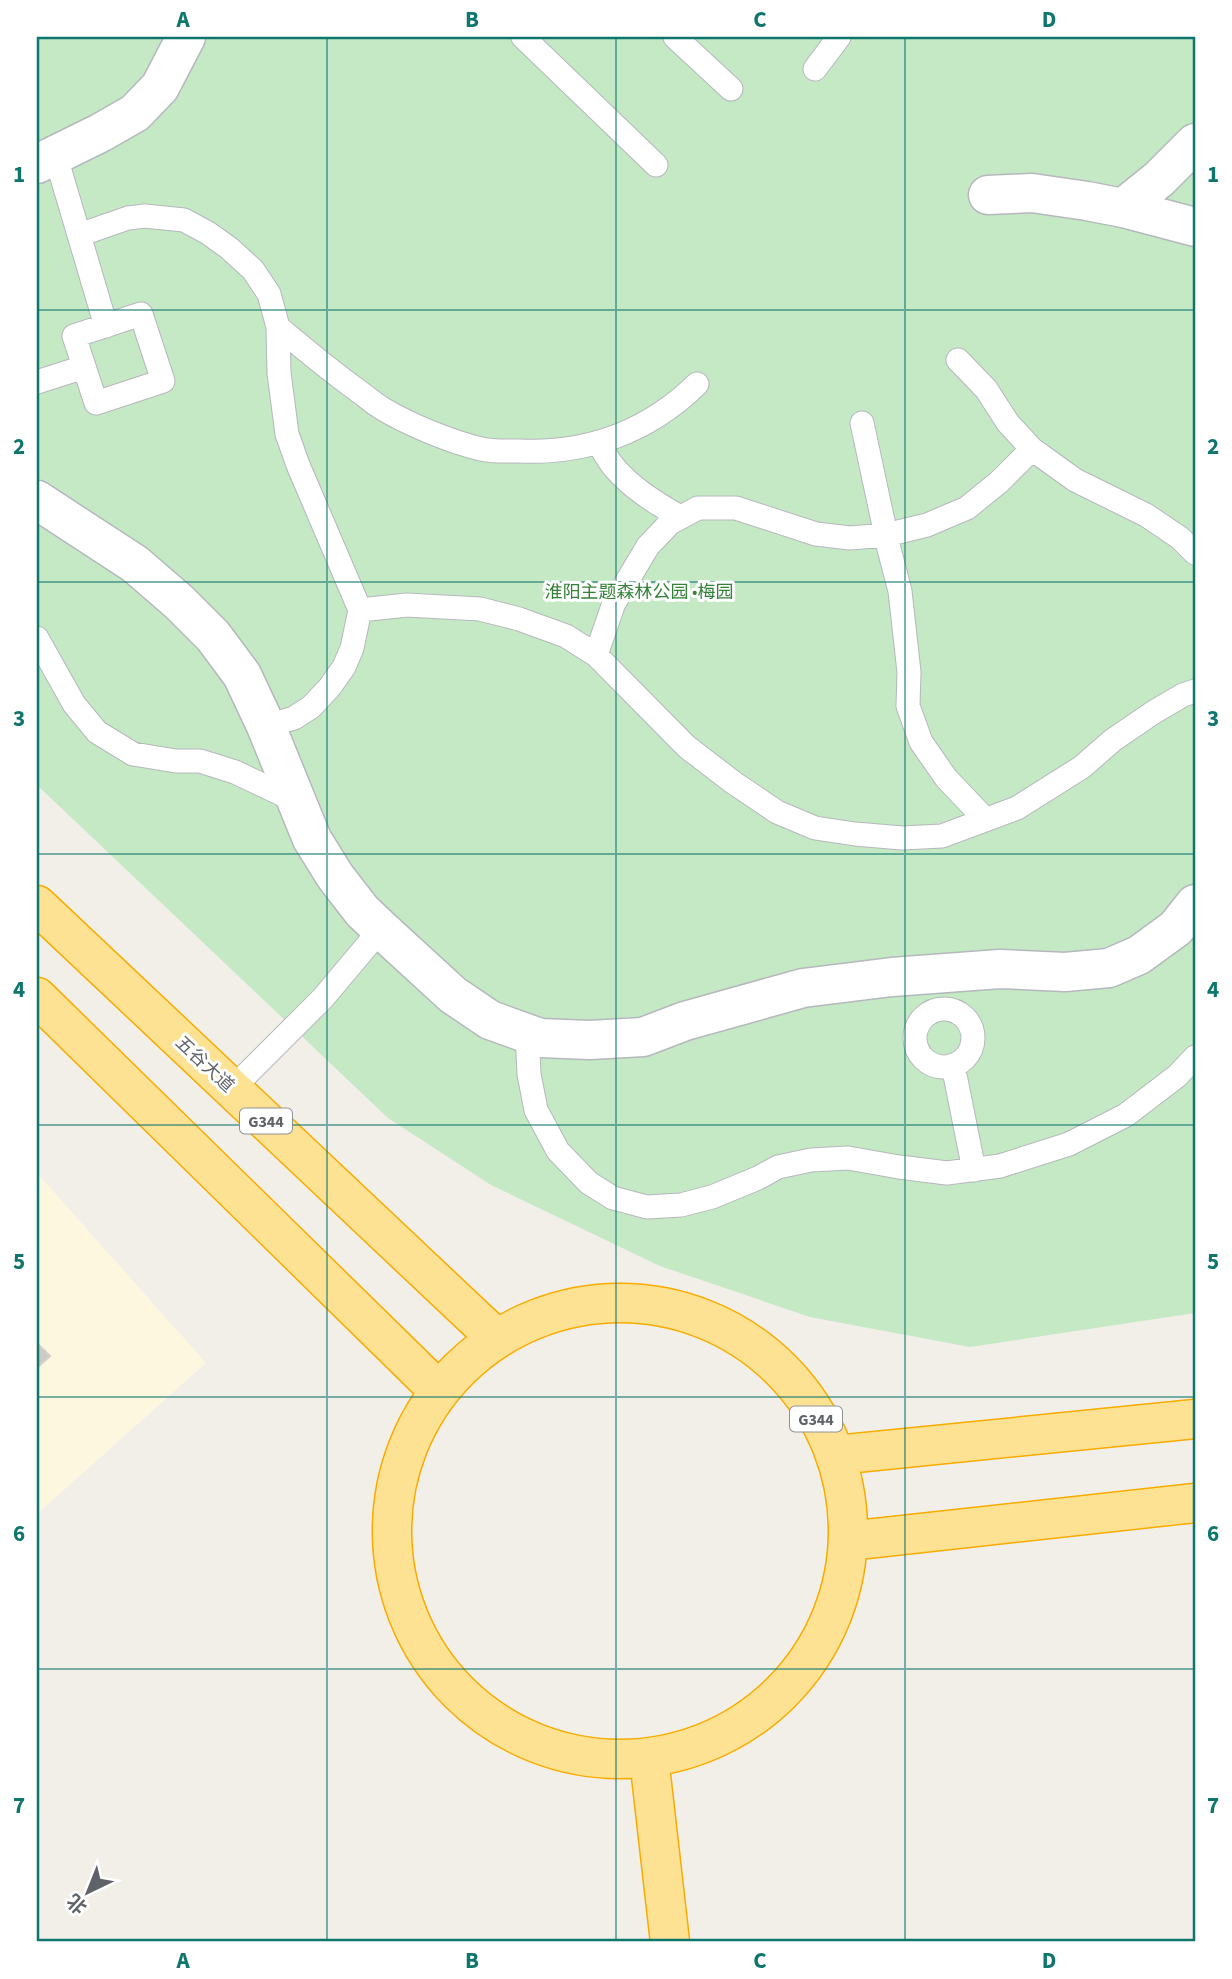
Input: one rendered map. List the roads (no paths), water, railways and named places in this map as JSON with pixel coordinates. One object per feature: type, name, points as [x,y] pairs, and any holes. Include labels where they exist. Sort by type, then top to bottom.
[{"type":"highway","name":"五谷大道","points":[[37,905],[495,1337]]},
{"type":"highway","points":[[37,997],[438,1390]]},
{"type":"highway","name":"G344","points":[[626,1301],[694,1314],[755,1346],[803,1394],[836,1455],[846,1497],[848,1541],[837,1604],[809,1661],[765,1708],[711,1741],[649,1758],[582,1756],[518,1735],[463,1697],[421,1644],[396,1581],[391,1514],[405,1448],[438,1390],[495,1337],[558,1310],[626,1301]]},
{"type":"highway","points":[[836,1455],[1195,1419]]},
{"type":"highway","points":[[848,1541],[1195,1503]]},
{"type":"highway","points":[[649,1758],[670,1942]]},
{"type":"street","points":[[46,159],[135,113],[160,87],[186,37]]},
{"type":"street","points":[[1123,208],[1195,143]]},
{"type":"street","points":[[988,195],[1032,193],[1123,208],[1195,227]]},
{"type":"street","points":[[37,500],[135,564],[213,636],[242,675],[312,839],[335,876],[362,911],[462,1001],[489,1020],[540,1038],[590,1040],[643,1037],[696,1018],[803,988],[892,977],[937,992],[1000,969],[1065,972],[1109,968],[1139,955],[1177,928],[1195,904]]},
{"type":"lane","points":[[523,37],[656,165]]},
{"type":"lane","points":[[675,37],[732,89]]},
{"type":"lane","points":[[815,69],[839,37]]},
{"type":"lane","points":[[46,159],[79,235],[106,326]]},
{"type":"lane","points":[[79,235],[128,218],[145,216],[184,220],[208,233],[254,270],[269,293],[278,327],[279,373],[287,434],[360,610],[352,648],[344,667],[329,688],[311,707],[294,718],[266,726]]},
{"type":"lane","points":[[141,314],[163,381],[96,403],[74,336],[106,326],[141,314]]},
{"type":"lane","points":[[278,327],[383,409],[442,437],[484,450],[566,449],[615,438],[679,402],[698,384]]},
{"type":"lane","points":[[958,360],[986,389],[1008,423],[1032,449],[1074,480],[1146,515],[1180,538],[1195,553]]},
{"type":"lane","points":[[37,382],[84,367]]},
{"type":"lane","points":[[862,423],[900,591],[909,672],[908,706],[927,751],[946,778],[985,819]]},
{"type":"lane","points":[[598,442],[611,465],[628,482],[652,501],[680,517]]},
{"type":"lane","points":[[596,654],[614,603],[648,546],[670,523],[698,508],[736,509],[816,534],[850,538],[886,536],[926,525],[967,508],[999,482],[1032,449]]},
{"type":"lane","points":[[360,610],[408,605],[480,609],[519,619],[566,636],[596,654],[687,747],[734,783],[776,811],[815,828],[855,834],[902,838],[942,836],[1017,808],[1082,767],[1113,740],[1154,712],[1195,691]]},
{"type":"lane","points":[[37,638],[74,704],[97,732],[133,754],[176,761],[200,761],[235,772],[297,801]]},
{"type":"lane","points":[[232,1089],[323,998],[381,929]]},
{"type":"lane","points":[[937,992],[948,1009],[965,1018],[973,1035],[968,1053],[953,1065],[935,1065],[927,1061],[916,1045],[915,1036],[922,1019],[930,1012],[937,992]]},
{"type":"lane","points":[[527,1033],[529,1074],[536,1110],[558,1151],[589,1183],[613,1198],[647,1207],[681,1205],[723,1192],[778,1167],[811,1160],[848,1158],[947,1173],[1000,1166],[1069,1144],[1126,1115],[1177,1076],[1195,1057]]},
{"type":"lane","points":[[953,1065],[974,1170]]},
{"type":"park label","name":"淮阳主题森林公园 •梅园","points":[[639,592]]}]
